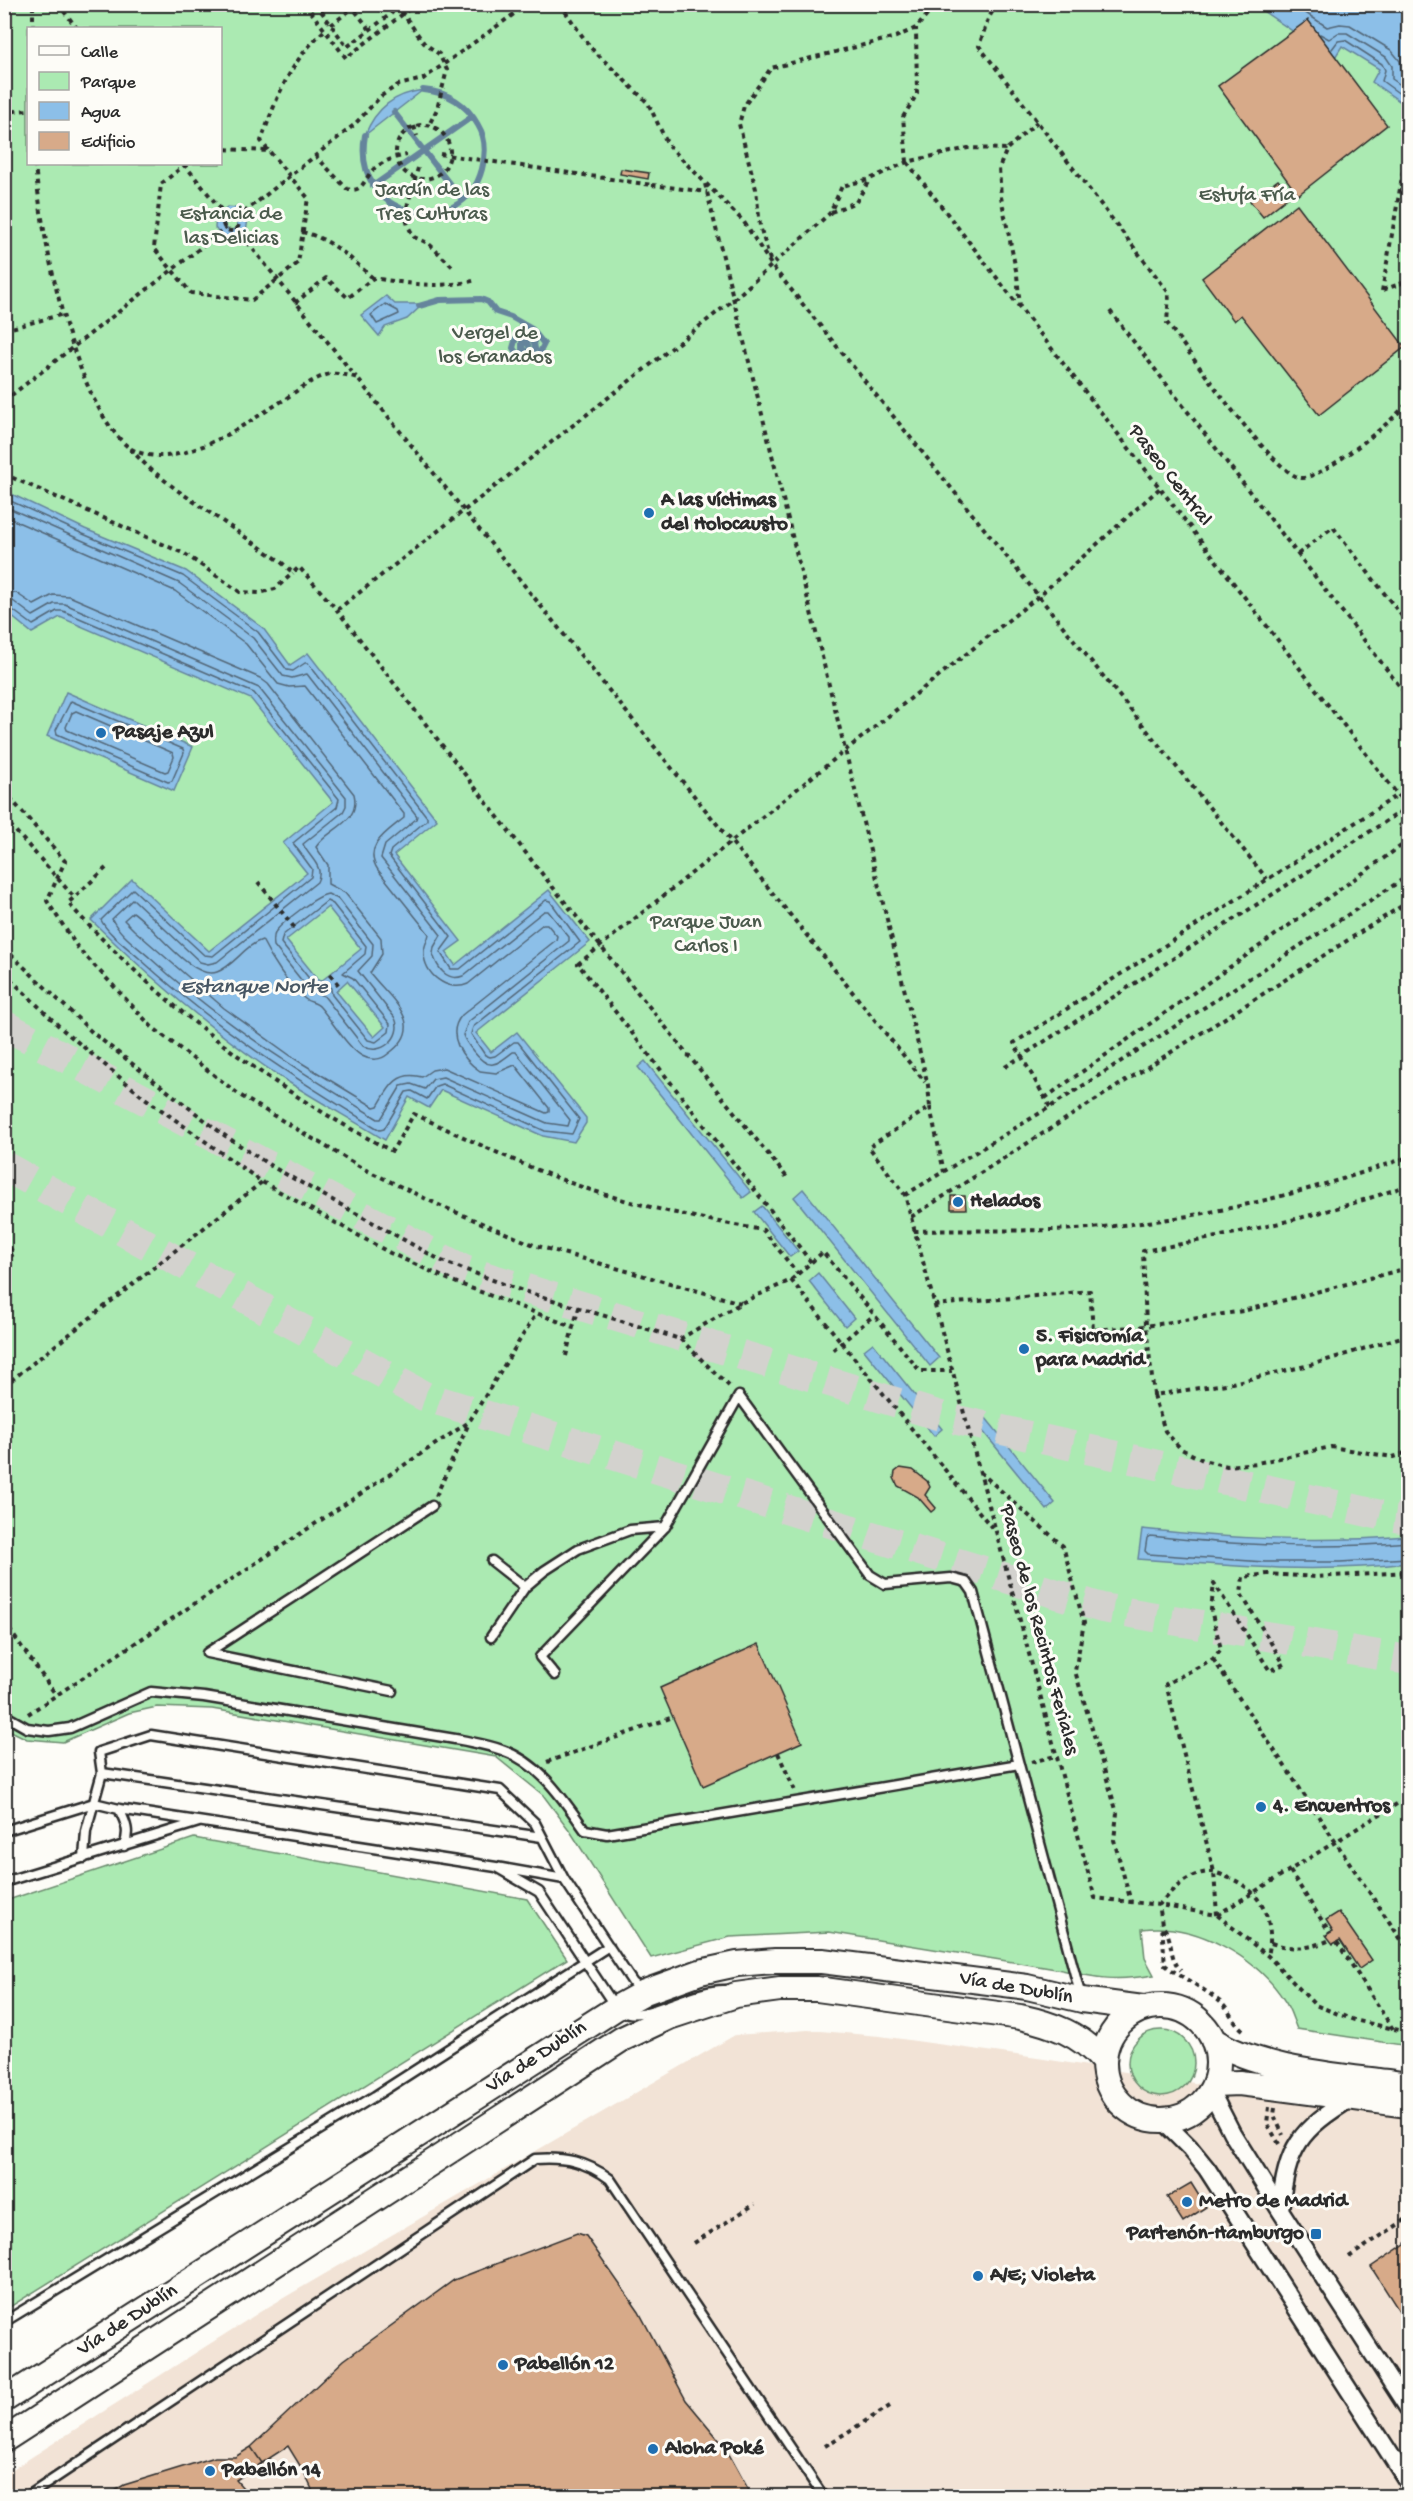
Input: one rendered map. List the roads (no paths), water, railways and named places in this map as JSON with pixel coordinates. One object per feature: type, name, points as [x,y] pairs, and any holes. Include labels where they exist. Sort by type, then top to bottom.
[{"type":"street","name":"Vía de Dublín","points":[[4,2400],[616,2008],[645,1992],[700,1972],[737,1964],[822,1961],[1027,1987],[1082,2000],[1143,2008]]},
{"type":"street","name":"Vía de Dublín","points":[[4,2440],[622,2039],[669,2017],[736,1995],[780,1989],[817,1989],[1020,2017],[1041,2022],[1075,2035],[1093,2049],[1102,2060]]},
{"type":"street","points":[[1163,2121],[1184,2115],[1198,2106],[1212,2088],[1218,2062],[1213,2040],[1207,2029],[1194,2016],[1178,2008],[1161,2005],[1143,2008],[1126,2017],[1116,2026],[1102,2060],[1110,2088],[1120,2102],[1134,2113],[1163,2121],[1207,2169],[1408,2482]]},
{"type":"street","points":[[1213,2040],[1236,2052],[1283,2067],[1408,2085]]},
{"type":"street","points":[[1212,2088],[1239,2083],[1355,2096],[1408,2105]]},
{"type":"street","points":[[1212,2088],[1232,2133],[1408,2408]]},
{"type":"street","points":[[1280,2210],[1283,2179],[1292,2150],[1314,2123],[1355,2096]]},
{"type":"lane","points":[[555,1675],[540,1657],[665,1527],[739,1396],[870,1575],[885,1584],[951,1578],[966,1582],[973,1592],[1082,2000]]},
{"type":"lane","points":[[392,1691],[207,1653],[432,1506]]},
{"type":"lane","points":[[491,1637],[525,1587],[544,1571],[578,1549],[630,1530],[665,1527]]},
{"type":"lane","points":[[492,1561],[525,1587]]},
{"type":"lane","points":[[6,1716],[27,1728],[49,1731],[70,1728],[151,1692],[204,1697],[461,1740],[503,1750],[533,1767],[554,1788],[585,1830],[607,1834],[1019,1764]]},
{"type":"lane","points":[[84,1858],[86,1831],[102,1773],[99,1752],[151,1735],[500,1790],[535,1823],[564,1879],[633,1983],[645,1992]]},
{"type":"lane","points":[[102,1773],[542,1836]]},
{"type":"lane","points":[[4,1831],[94,1803],[119,1809],[564,1879]]},
{"type":"lane","points":[[119,1809],[129,1834],[124,1846]]},
{"type":"lane","points":[[4,1882],[202,1821]]},
{"type":"lane","points":[[496,1867],[539,1892],[616,2008],[630,2014],[645,2013],[711,1989],[727,1990],[736,1995]]},
{"type":"lane","points":[[4,2322],[375,2096],[609,1946]]},
{"type":"lane","points":[[28,2496],[535,2159],[553,2158],[573,2160],[595,2168],[610,2179],[823,2496]]},
{"type":"water","points":[[1254,5],[1408,5],[1408,107],[1372,82],[1379,69],[1342,46],[1334,59]]},
{"type":"water","points":[[423,90],[365,135],[369,125],[387,104],[403,95]]},
{"type":"water","points":[[227,207],[239,208],[248,219],[246,232],[237,240],[223,238],[215,228],[216,216]],"holes":[[[233,215],[238,220],[236,229],[226,228],[224,221],[227,217]]]},
{"type":"water","points":[[386,296],[395,304],[419,304],[419,308],[407,319],[385,327],[379,336],[361,315]]},
{"type":"water","name":"Estanque Norte","points":[[5,491],[85,529],[186,571],[263,628],[290,665],[308,653],[437,820],[394,855],[461,941],[446,952],[455,965],[549,890],[590,942],[476,1033],[491,1052],[517,1032],[586,1118],[586,1123],[574,1142],[543,1136],[441,1090],[429,1108],[409,1097],[385,1140],[295,1086],[231,1042],[113,942],[91,920],[132,879],[209,951],[307,873],[283,843],[333,802],[251,699],[60,617],[32,633],[5,611]],"holes":[[[328,907],[361,949],[320,982],[286,940]],[[347,981],[385,1027],[374,1037],[336,991]]]},
{"type":"water","points":[[66,692],[193,747],[174,791],[47,736]]},
{"type":"water","points":[[645,1061],[751,1192],[743,1198],[638,1067]]},
{"type":"water","points":[[803,1189],[939,1358],[930,1366],[794,1197]]},
{"type":"water","points":[[762,1206],[798,1251],[790,1257],[754,1212]]},
{"type":"water","points":[[818,1273],[854,1318],[845,1326],[809,1281]]},
{"type":"water","points":[[873,1343],[942,1429],[934,1436],[864,1350]]},
{"type":"water","points":[[981,1412],[1055,1503],[1047,1510],[973,1419]]},
{"type":"water","points":[[1142,1529],[1275,1539],[1408,1536],[1408,1563],[1307,1568],[1138,1559]]},
{"type":"waterway","points":[[365,135],[365,164],[374,186],[390,202],[411,211],[433,213],[454,206],[471,192],[482,169],[485,152],[483,135],[473,117],[462,105],[448,96],[423,90]]},
{"type":"waterway","points":[[394,112],[462,200]]},
{"type":"waterway","points":[[373,186],[473,116]]},
{"type":"waterway","points":[[419,306],[440,300],[481,299],[488,302],[496,312],[511,317],[532,329],[544,344],[537,358],[522,360],[513,348],[517,334],[524,333],[534,342],[535,349],[528,352],[522,349],[522,342],[526,341],[528,345]]},
{"type":"tunnel","points":[[4,1025],[464,1270],[944,1417],[1381,1515],[1408,1519]]},
{"type":"tunnel","points":[[4,1166],[424,1396],[1102,1608],[1408,1660]]},
{"type":"place","name":"A las víctimas del Holocausto","points":[[649,513]]},
{"type":"place","name":"Pasaje Azul","points":[[101,733]]},
{"type":"place","name":"Helados","points":[[958,1202]]},
{"type":"place","name":"5. Fisicromía para Madrid","points":[[1024,1349]]},
{"type":"place","name":"4. Encuentros","points":[[1261,1807]]},
{"type":"place","name":"Metro de Madrid","points":[[1187,2202]]},
{"type":"place","name":"Partenón-Hamburgo","points":[[1316,2234]]},
{"type":"place","name":"A/E; Violeta","points":[[978,2276]]},
{"type":"place","name":"Pabellón 12","points":[[503,2365]]},
{"type":"place","name":"Aloha Poké","points":[[653,2449]]},
{"type":"place","name":"Pabellón 14","points":[[210,2471]]},
{"type":"park label","name":"Estufa Fría","points":[[1247,196]]},
{"type":"park label","name":"Jardín de las Tres Culturas","points":[[432,203]]},
{"type":"park label","name":"Estancia de las Delicias","points":[[231,227]]},
{"type":"park label","name":"Vergel de los Granados","points":[[495,346]]},
{"type":"park label","name":"Parque Juan Carlos I","points":[[706,935]]}]
